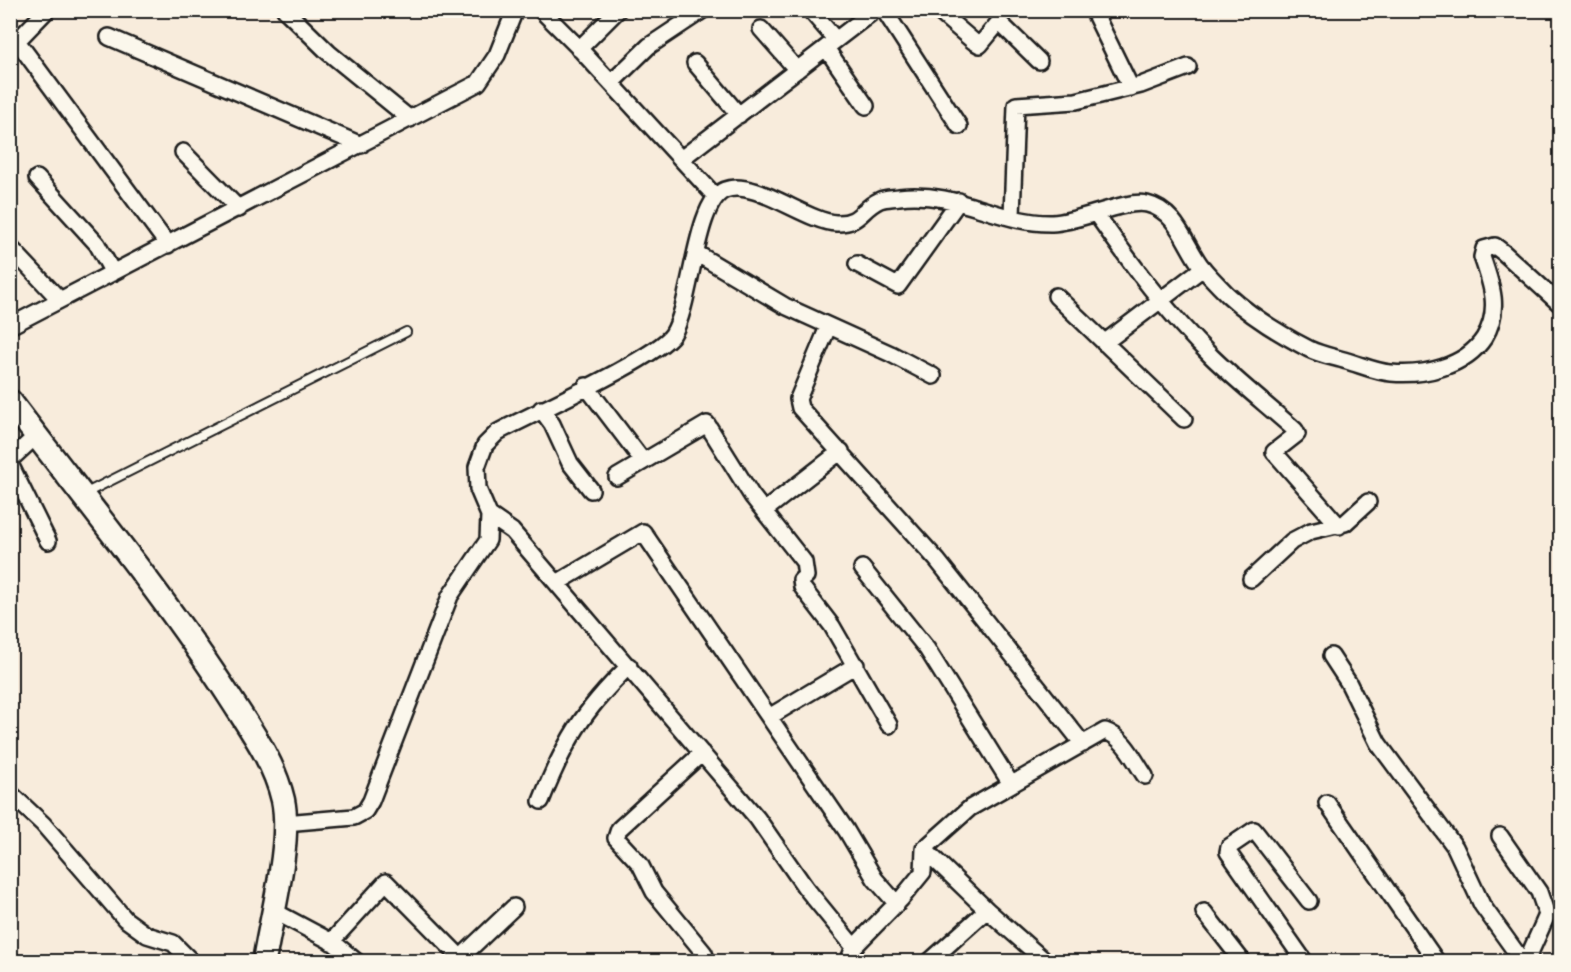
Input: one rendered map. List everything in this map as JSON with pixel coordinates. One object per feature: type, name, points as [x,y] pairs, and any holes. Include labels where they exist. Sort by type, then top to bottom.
[{"type":"main road","points":[[10,401],[210,666],[266,754],[277,777],[285,823],[264,962]]},
{"type":"street","points":[[47,10],[17,41],[168,245]]},
{"type":"street","points":[[285,10],[337,60],[410,119]]},
{"type":"street","points":[[10,326],[478,83],[497,55],[515,10]]},
{"type":"street","points":[[541,10],[716,197]]},
{"type":"street","points":[[579,49],[618,10]]},
{"type":"street","points":[[611,83],[649,46],[703,10]]},
{"type":"street","points":[[810,10],[866,105]]},
{"type":"street","points":[[681,159],[874,10]]},
{"type":"street","points":[[884,10],[959,126]]},
{"type":"street","points":[[937,10],[980,45],[999,22],[1039,61]]},
{"type":"street","points":[[1094,10],[1131,88]]},
{"type":"street","points":[[761,29],[797,70]]},
{"type":"street","points":[[109,37],[134,51],[361,145]]},
{"type":"street","points":[[695,63],[739,115]]},
{"type":"street","points":[[1012,216],[1016,105],[1076,101],[1131,88],[1188,67]]},
{"type":"street","points":[[183,152],[239,209]]},
{"type":"street","points":[[37,178],[97,244],[113,273]]},
{"type":"street","points":[[285,823],[354,818],[365,811],[393,747],[450,596],[488,540],[489,515],[478,489],[477,466],[481,454],[498,432],[662,346],[672,335],[687,299],[706,216],[716,197],[729,188],[744,189],[765,195],[830,223],[853,223],[880,200],[925,195],[960,201],[1012,216],[1048,223],[1069,222],[1119,207],[1146,204],[1168,214],[1203,268],[1232,298],[1311,350],[1390,373],[1445,367],[1469,356],[1479,344],[1491,325],[1495,301],[1491,278],[1482,257],[1484,249],[1495,246],[1560,304]]},
{"type":"street","points":[[857,264],[898,286],[960,201]]},
{"type":"street","points":[[1097,215],[1161,302],[1213,357],[1295,430],[1297,434],[1274,452],[1339,526]]},
{"type":"street","points":[[10,247],[60,300]]},
{"type":"street","points":[[696,253],[785,306],[891,354],[933,376]]},
{"type":"street","points":[[1104,343],[1203,268]]},
{"type":"street","points":[[1056,296],[1184,418]]},
{"type":"street","points":[[828,327],[798,399],[800,408],[937,560],[1083,744]]},
{"type":"street","points":[[586,386],[642,461]]},
{"type":"street","points":[[541,409],[552,424],[570,463],[591,490]]},
{"type":"street","points":[[617,477],[707,424],[764,511],[804,562],[806,576],[801,580],[802,587],[832,626],[889,725]]},
{"type":"street","points":[[36,436],[12,469],[48,541]]},
{"type":"street","points":[[764,511],[841,451]]},
{"type":"street","points":[[1251,579],[1284,547],[1302,535],[1325,527],[1339,526],[1368,502]]},
{"type":"street","points":[[489,515],[512,531],[757,818],[851,954],[923,872],[924,849],[970,808],[1105,731],[1114,734],[1145,776]]},
{"type":"street","points":[[557,583],[643,532],[846,830],[875,879],[897,904]]},
{"type":"street","points":[[862,568],[927,649],[1011,784]]},
{"type":"street","points":[[1331,656],[1348,682],[1378,743],[1455,847],[1482,905],[1525,962],[1547,915],[1539,892],[1500,836]]},
{"type":"street","points":[[769,717],[856,665]]},
{"type":"street","points":[[541,801],[559,758],[579,721],[601,693],[629,666]]},
{"type":"street","points":[[702,753],[619,829],[616,838],[640,864],[654,892],[704,953],[707,962]]},
{"type":"street","points":[[10,793],[43,825],[125,919],[147,935],[173,943],[192,962]]},
{"type":"street","points":[[1327,802],[1437,962]]},
{"type":"street","points":[[1305,962],[1228,852],[1229,847],[1254,830],[1309,901]]},
{"type":"street","points":[[924,849],[987,910],[1046,962]]},
{"type":"street","points":[[331,942],[386,882],[458,959],[514,907]]},
{"type":"street","points":[[272,910],[331,942],[357,962]]},
{"type":"street","points":[[929,962],[987,910]]},
{"type":"street","points":[[1204,912],[1243,962]]},
{"type":"lane","points":[[82,495],[406,332]]}]
